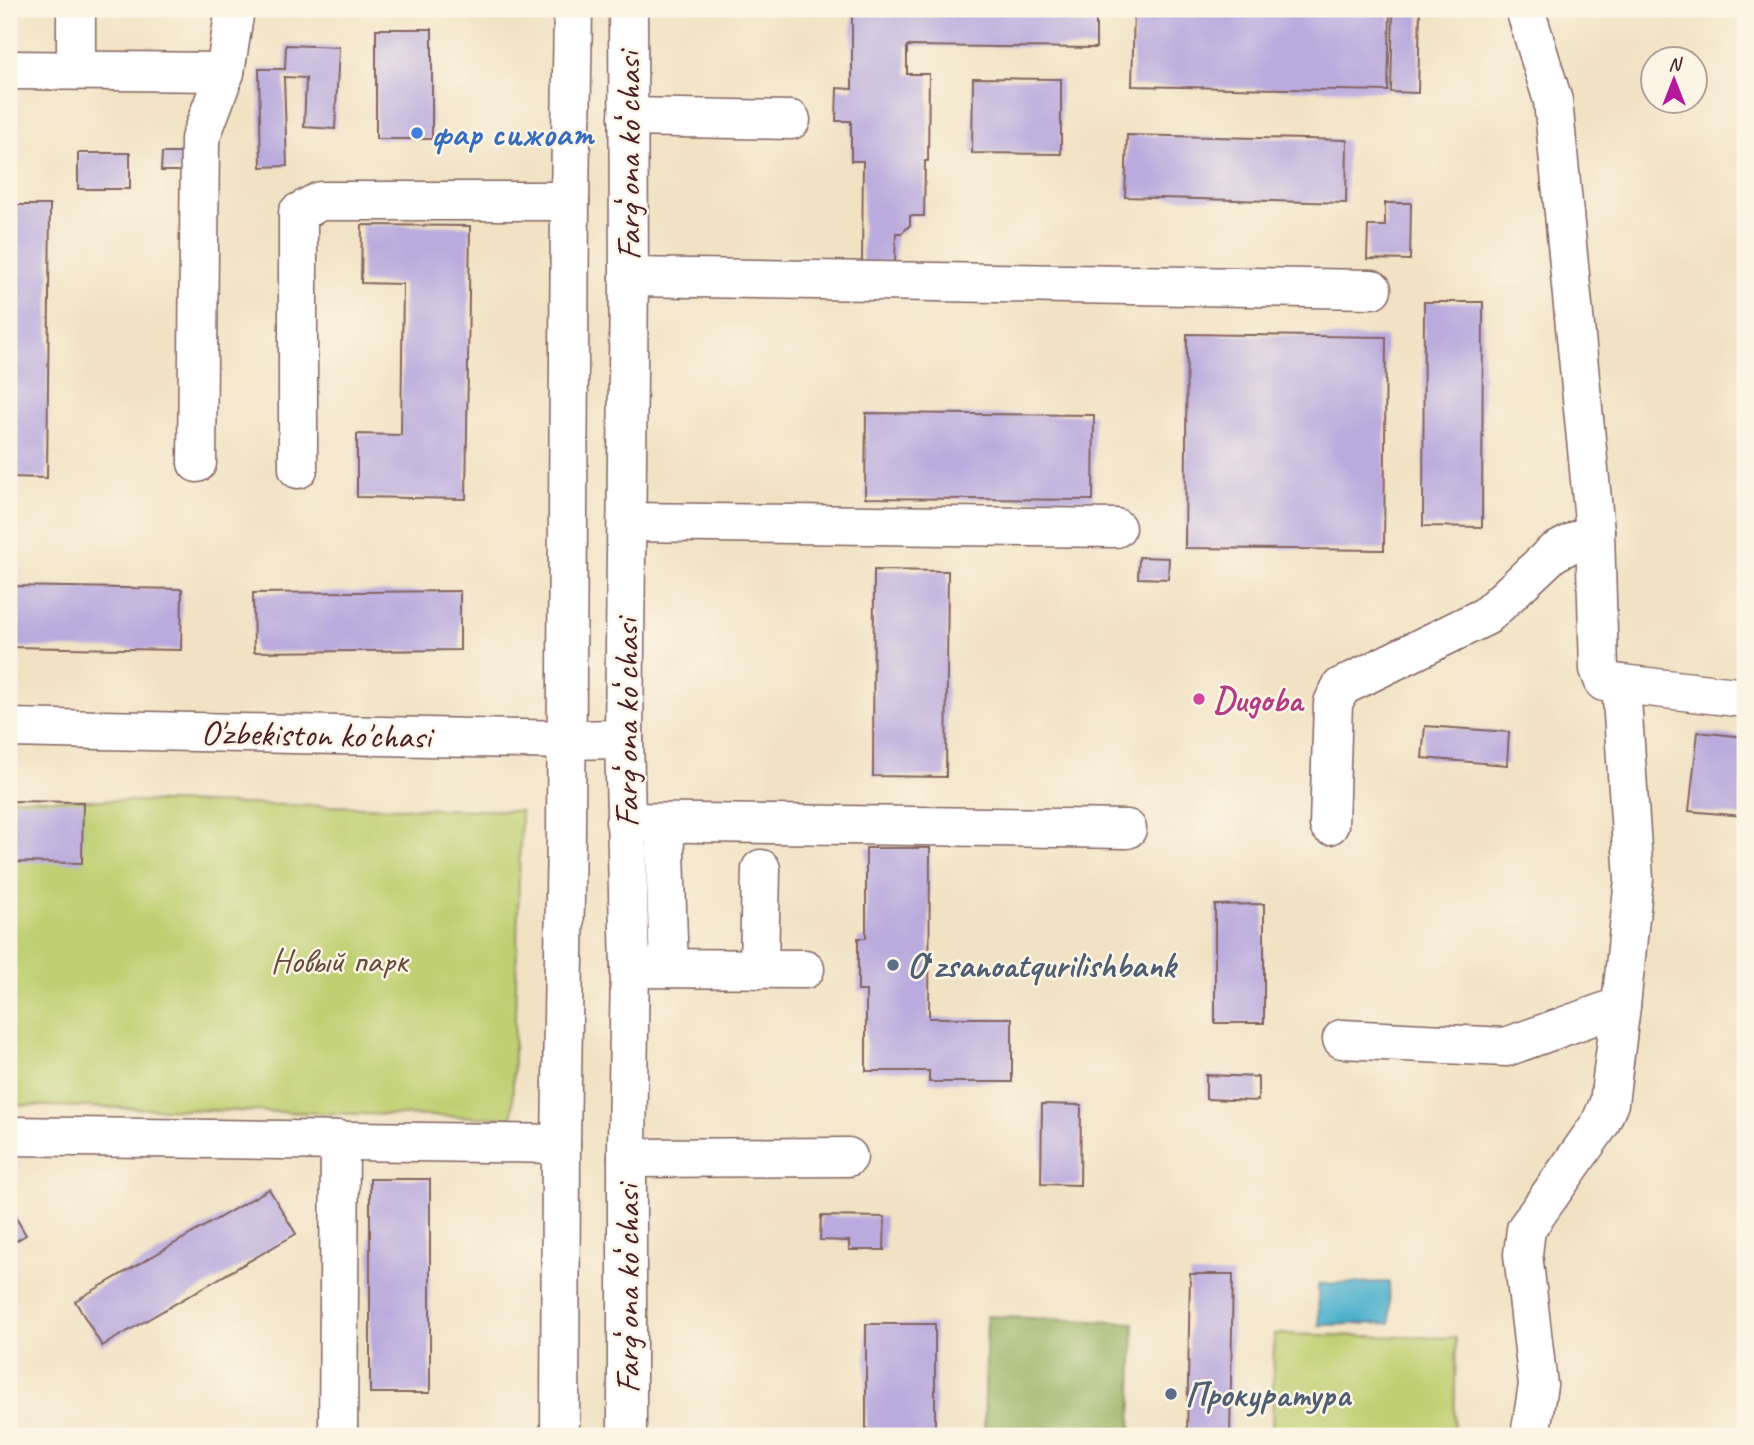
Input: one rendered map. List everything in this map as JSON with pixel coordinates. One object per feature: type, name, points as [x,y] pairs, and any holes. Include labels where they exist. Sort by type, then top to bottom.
[{"type":"main road","points":[[75,9],[76,70]]},
{"type":"main road","points":[[197,463],[200,139],[225,72],[235,9]]},
{"type":"main road","name":"Fargʻona koʻchasi","points":[[561,1436],[561,1144],[573,9]]},
{"type":"main road","name":"Fargʻona koʻchasi","points":[[627,1436],[630,968],[624,739],[628,9]]},
{"type":"main road","points":[[1525,9],[1553,101],[1595,531],[1599,669],[1604,682],[1745,698]]},
{"type":"main road","points":[[9,70],[225,72]]},
{"type":"main road","points":[[628,117],[791,120]]},
{"type":"main road","points":[[298,469],[298,213],[320,201],[570,201]]},
{"type":"main road","points":[[628,277],[1372,289]]},
{"type":"main road","points":[[627,522],[1116,528]]},
{"type":"main road","points":[[1329,825],[1333,703],[1341,687],[1486,615],[1553,553],[1595,531]]},
{"type":"main road","points":[[1531,1436],[1538,1385],[1522,1254],[1526,1229],[1600,1124],[1609,1103],[1621,1006],[1634,879],[1621,684]]},
{"type":"main road","name":"O'zbekiston ko'chasi","points":[[9,728],[624,739]]},
{"type":"main road","points":[[625,822],[1128,829]]},
{"type":"main road","points":[[664,822],[669,968]]},
{"type":"main road","points":[[759,969],[761,869]]},
{"type":"main road","points":[[630,968],[805,969]]},
{"type":"main road","points":[[1342,1039],[1506,1047],[1621,1006]]},
{"type":"main road","points":[[9,1136],[561,1144]]},
{"type":"main road","points":[[338,1436],[340,1140]]},
{"type":"main road","points":[[627,1158],[848,1157]]},
{"type":"green space","name":"Новый парк","points":[[9,798],[521,811],[512,1118],[9,1105]]},
{"type":"green space","points":[[987,1316],[1134,1323],[1131,1436],[984,1436]]},
{"type":"green space","points":[[1274,1334],[1456,1338],[1454,1436],[1272,1436]]},
{"type":"water","points":[[1389,1282],[1390,1323],[1319,1325],[1318,1284]]},
{"type":"building","points":[[852,9],[1096,9],[1096,48],[907,46],[907,74],[929,74],[928,161],[925,161],[924,216],[910,216],[910,225],[902,233],[896,233],[895,262],[862,262],[863,161],[851,161],[851,121],[836,121],[837,88],[852,89]]},
{"type":"building","points":[[1134,9],[1390,9],[1388,91],[1132,86]]},
{"type":"building","points":[[1393,9],[1420,9],[1418,93],[1391,92]]},
{"type":"building","points":[[376,29],[432,29],[432,139],[376,139]]},
{"type":"building","points":[[286,45],[339,47],[335,129],[304,127],[306,78],[284,77],[287,166],[261,167],[259,69],[285,69]]},
{"type":"building","points":[[973,78],[1061,79],[1061,154],[972,153]]},
{"type":"building","points":[[1127,135],[1347,140],[1346,203],[1125,197]]},
{"type":"building","points":[[78,153],[130,153],[130,189],[78,189]]},
{"type":"building","points":[[162,153],[195,153],[195,171],[161,171]]},
{"type":"building","points":[[1385,203],[1411,203],[1410,260],[1367,259],[1368,226],[1385,226]]},
{"type":"building","points":[[9,205],[50,205],[47,478],[9,477]]},
{"type":"building","points":[[362,225],[470,226],[466,499],[357,497],[357,434],[401,435],[403,284],[361,283]]},
{"type":"building","points":[[1424,302],[1483,302],[1482,527],[1423,526]]},
{"type":"building","points":[[1187,334],[1386,337],[1384,550],[1185,548]]},
{"type":"building","points":[[866,413],[1094,415],[1093,500],[865,498]]},
{"type":"building","points":[[1139,557],[1169,558],[1168,579],[1138,578]]},
{"type":"building","points":[[874,570],[948,571],[946,777],[873,776]]},
{"type":"building","points":[[9,586],[182,589],[181,650],[9,647]]},
{"type":"building","points":[[460,591],[460,650],[254,652],[253,593]]},
{"type":"building","points":[[1425,726],[1509,732],[1507,765],[1422,758]]},
{"type":"building","points":[[1698,732],[1745,737],[1743,816],[1689,811]]},
{"type":"building","points":[[9,801],[83,802],[82,863],[9,862]]},
{"type":"building","name":"Oʻzsanoatqurilishbank","points":[[866,848],[930,848],[929,1018],[1012,1018],[1012,1082],[929,1082],[929,1071],[866,1071],[866,991],[858,991],[858,938],[866,938]]},
{"type":"building","points":[[1264,904],[1264,1023],[1215,1023],[1215,905]]},
{"type":"building","points":[[1206,1075],[1258,1077],[1258,1101],[1206,1099]]},
{"type":"building","points":[[1042,1104],[1081,1105],[1080,1185],[1041,1184]]},
{"type":"building","points":[[370,1179],[430,1179],[430,1393],[370,1393]]},
{"type":"building","points":[[269,1189],[296,1234],[102,1346],[75,1301]]},
{"type":"building","points":[[9,1206],[26,1235],[9,1245]]},
{"type":"building","points":[[821,1216],[885,1217],[884,1250],[849,1250],[849,1241],[820,1240]]},
{"type":"building","points":[[1190,1274],[1233,1274],[1230,1436],[1187,1436]]},
{"type":"building","points":[[866,1324],[935,1324],[935,1436],[866,1436]]},
{"type":"place","name":"фар сижоат","points":[[417,133]]},
{"type":"place","name":"Dugoba","points":[[1199,699]]},
{"type":"place","name":"Oʻzsanoatqurilishbank","points":[[893,965]]},
{"type":"place","name":"Прокуратура","points":[[1171,1394]]}]
